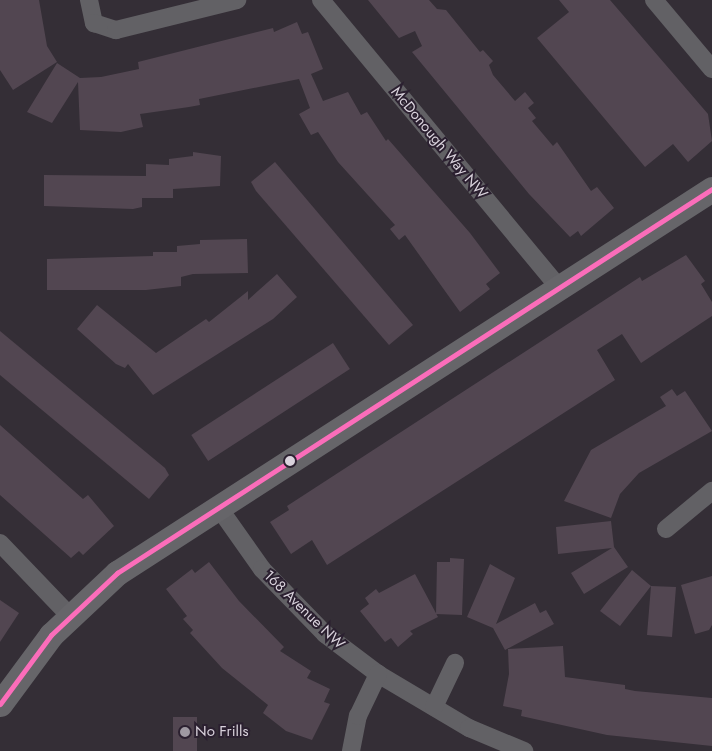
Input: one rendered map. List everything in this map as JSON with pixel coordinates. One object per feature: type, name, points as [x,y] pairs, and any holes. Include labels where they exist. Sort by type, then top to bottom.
[{"type":"street","points":[[89,0],[94,23],[116,30],[237,0]]},
{"type":"street","name":"McDonough Way NW","points":[[321,0],[558,286]]},
{"type":"street","points":[[654,0],[712,69]]},
{"type":"street","points":[[0,704],[34,656],[69,616],[117,574],[558,286],[712,189]]},
{"type":"street","points":[[666,529],[712,491]]},
{"type":"street","name":"168 Avenue NW","points":[[219,508],[262,569],[325,634],[378,674],[469,728],[524,751]]},
{"type":"street","points":[[0,543],[69,616]]},
{"type":"street","points":[[434,707],[455,663]]},
{"type":"street","points":[[351,751],[358,716],[378,674]]},
{"type":"building","points":[[0,0],[39,0],[47,46],[57,62],[13,90],[0,70]]},
{"type":"building","points":[[368,0],[429,0],[437,9],[446,10],[480,52],[483,50],[493,61],[489,65],[493,75],[515,101],[525,92],[534,103],[528,108],[536,118],[532,121],[553,146],[557,142],[591,191],[597,187],[614,208],[581,236],[578,231],[570,237],[529,194],[412,52],[422,46],[415,31],[399,38]]},
{"type":"building","points":[[559,0],[610,0],[708,114],[712,141],[688,162],[673,144],[645,167],[537,38],[569,12]]},
{"type":"building","points":[[297,22],[302,34],[308,32],[323,69],[311,74],[323,101],[348,92],[361,115],[367,112],[386,141],[388,139],[470,233],[500,273],[486,284],[490,289],[460,312],[405,235],[399,240],[390,229],[395,225],[338,162],[318,132],[311,135],[299,114],[310,108],[299,79],[199,99],[200,105],[140,114],[143,127],[121,132],[80,130],[78,82],[52,123],[27,112],[57,63],[80,78],[101,77],[139,69],[138,62],[273,28],[274,32]]},
{"type":"building","points":[[193,152],[221,156],[220,186],[173,189],[173,198],[142,198],[142,207],[133,209],[44,206],[44,175],[146,176],[146,164],[169,165],[169,159],[193,156]]},
{"type":"building","points":[[275,162],[413,325],[389,345],[256,191],[251,182]]},
{"type":"building","points":[[247,239],[248,273],[193,274],[181,277],[181,286],[146,290],[47,290],[47,259],[153,256],[153,252],[177,252],[177,246],[200,244],[200,240]]},
{"type":"building","points":[[686,255],[705,281],[701,284],[712,302],[712,316],[641,363],[622,334],[597,350],[615,380],[327,565],[312,540],[291,554],[270,522],[289,510],[287,506],[640,277],[642,281]]},
{"type":"building","points":[[277,274],[297,297],[273,319],[153,395],[128,364],[125,368],[116,364],[77,329],[97,305],[156,353],[206,319],[209,322],[248,291],[248,300]]},
{"type":"building","points":[[0,331],[165,468],[169,475],[149,499],[0,375]]},
{"type":"building","points":[[333,343],[350,369],[208,461],[191,435]]},
{"type":"building","points":[[672,389],[677,396],[685,391],[712,431],[639,473],[620,494],[611,518],[564,501],[591,450],[666,406],[660,397]]},
{"type":"building","points":[[0,425],[83,499],[88,495],[114,526],[83,555],[79,551],[71,558],[0,495]]},
{"type":"building","points":[[611,521],[614,547],[628,567],[584,594],[571,573],[612,548],[558,554],[556,527]]},
{"type":"building","points":[[450,558],[464,559],[462,615],[436,614],[437,562],[450,562]]},
{"type":"building","points":[[209,562],[239,601],[284,647],[280,651],[311,671],[307,678],[330,689],[324,702],[330,704],[312,740],[286,731],[263,713],[268,705],[222,668],[190,633],[193,630],[183,619],[187,616],[166,589],[192,569],[195,573]]},
{"type":"building","points":[[490,564],[515,578],[496,624],[535,603],[540,613],[546,610],[554,624],[505,650],[493,628],[467,617]]},
{"type":"building","points":[[632,570],[651,586],[620,626],[600,611]]},
{"type":"building","points":[[415,574],[438,617],[410,631],[413,634],[398,647],[391,638],[385,642],[360,611],[369,604],[365,598],[376,589],[379,593]]},
{"type":"building","points":[[712,576],[712,625],[709,630],[695,634],[681,585]]},
{"type":"building","points":[[651,586],[676,587],[672,637],[647,635]]},
{"type":"building","points":[[0,600],[19,613],[0,642]]},
{"type":"building","points":[[563,646],[565,677],[625,685],[625,689],[635,691],[712,698],[712,746],[607,735],[521,716],[522,710],[503,706],[509,674],[508,649]]},
{"type":"building","points":[[173,717],[197,717],[197,751],[173,751]]},
{"type":"transit line","points":[[0,704],[51,635],[117,573],[712,189]]},
{"type":"place","name":"No Frills","points":[[185,732]]}]
